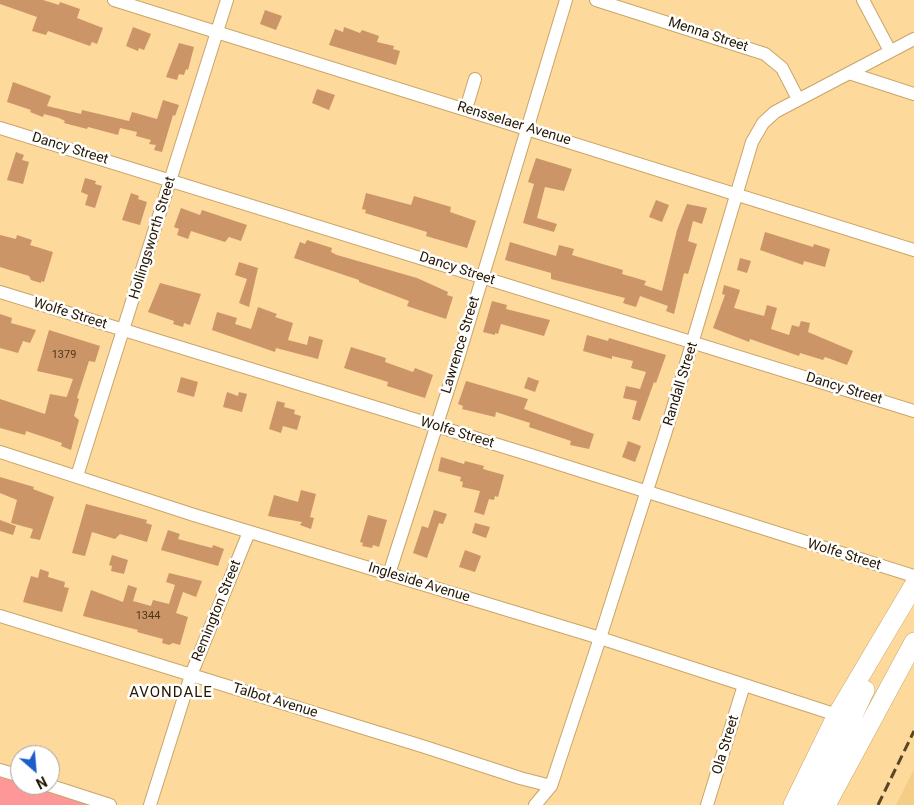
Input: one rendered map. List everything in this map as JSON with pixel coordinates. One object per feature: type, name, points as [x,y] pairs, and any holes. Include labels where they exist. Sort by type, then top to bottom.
[{"type":"highway","points":[[793,805],[837,715],[914,586]]},
{"type":"highway","points":[[810,805],[914,586]]},
{"type":"highway","points":[[826,805],[914,642]]},
{"type":"highway","points":[[839,805],[914,649]]},
{"type":"street","name":"Rensselaer Avenue","points":[[114,0],[914,250]]},
{"type":"street","name":"Hollingsworth Street","points":[[78,476],[227,0]]},
{"type":"street","name":"Lawrence Street","points":[[389,574],[566,0]]},
{"type":"street","name":"Menna Street","points":[[596,0],[765,54],[782,68],[798,99]]},
{"type":"street","points":[[863,0],[890,51]]},
{"type":"street","name":"Randall Street","points":[[535,805],[551,786],[600,638],[693,342],[752,142],[763,123],[775,112],[914,39]]},
{"type":"street","points":[[849,73],[914,94]]},
{"type":"street","points":[[466,109],[474,79]]},
{"type":"street","name":"Dancy Street","points":[[0,128],[914,411]]},
{"type":"street","name":"Wolfe Street","points":[[0,292],[914,576]]},
{"type":"street","name":"Ingleside Avenue","points":[[0,452],[249,532],[600,638],[837,715]]},
{"type":"street","name":"Remington Street","points":[[150,805],[191,675],[249,532]]},
{"type":"street","name":"Talbot Avenue","points":[[0,616],[551,786]]},
{"type":"street","name":"Ola Street","points":[[707,805],[744,685]]},
{"type":"street","points":[[60,789],[110,805]]},
{"type":"shaded area","points":[[914,769],[914,805],[896,805]]},
{"type":"shaded area","points":[[0,775],[10,778],[10,795],[60,795],[92,805],[0,805]]},
{"type":"building","points":[[0,0],[43,0],[59,5],[60,2],[80,9],[77,18],[103,28],[97,44],[92,42],[90,46],[48,31],[46,35],[32,31],[37,17],[0,4]]},
{"type":"building","points":[[265,10],[282,16],[276,30],[260,24]]},
{"type":"building","points":[[133,27],[151,34],[144,50],[139,48],[138,51],[126,46]]},
{"type":"building","points":[[344,27],[360,33],[362,30],[379,36],[377,42],[394,46],[393,49],[400,51],[396,65],[329,45],[335,29],[343,32]]},
{"type":"building","points":[[179,43],[194,47],[188,70],[186,69],[184,75],[179,74],[177,80],[166,77]]},
{"type":"building","points":[[13,82],[51,96],[47,106],[81,114],[82,110],[129,121],[132,112],[157,119],[163,100],[179,105],[175,116],[173,115],[162,152],[154,150],[156,145],[149,144],[151,140],[136,136],[137,132],[120,128],[118,135],[88,127],[87,129],[64,123],[65,121],[59,118],[44,114],[43,117],[30,112],[31,110],[7,102]]},
{"type":"building","points":[[317,89],[335,95],[329,110],[312,103]]},
{"type":"building","points":[[16,152],[24,155],[22,160],[29,162],[23,184],[7,180]]},
{"type":"building","points":[[536,158],[572,169],[564,191],[545,187],[537,218],[557,224],[554,232],[523,223],[534,184],[528,182]]},
{"type":"building","points":[[85,178],[96,181],[95,184],[102,186],[95,208],[85,205],[88,195],[81,192]]},
{"type":"building","points":[[131,193],[139,196],[138,199],[147,202],[140,225],[122,220]]},
{"type":"building","points":[[366,193],[411,205],[414,196],[451,207],[450,212],[476,221],[467,248],[426,236],[427,232],[365,213],[366,210],[362,209]]},
{"type":"building","points":[[656,200],[669,205],[662,222],[649,217]]},
{"type":"building","points":[[687,204],[707,208],[702,224],[693,221],[688,241],[697,244],[688,274],[684,273],[674,314],[666,311],[668,306],[640,296],[636,307],[623,303],[625,298],[551,279],[551,273],[505,260],[510,242],[556,256],[559,245],[574,249],[572,255],[623,270],[622,274],[646,281],[644,285],[662,291],[677,230]]},
{"type":"building","points":[[181,208],[200,215],[202,210],[247,225],[241,241],[229,237],[225,242],[191,231],[188,239],[177,235],[179,229],[174,227]]},
{"type":"building","points":[[765,232],[813,247],[814,244],[830,249],[825,267],[804,261],[803,265],[760,250]]},
{"type":"building","points":[[0,235],[16,239],[17,235],[32,240],[30,245],[53,252],[44,282],[31,280],[29,276],[0,267]]},
{"type":"building","points":[[307,240],[332,248],[331,252],[337,255],[417,278],[448,292],[447,295],[453,297],[446,319],[407,306],[409,301],[359,282],[359,280],[294,258],[300,242],[305,244]]},
{"type":"building","points":[[740,258],[751,261],[747,273],[737,270]]},
{"type":"building","points":[[239,262],[258,268],[249,307],[239,303],[247,279],[235,275]]},
{"type":"building","points":[[160,283],[201,294],[190,325],[184,323],[183,327],[173,324],[174,321],[148,312]]},
{"type":"building","points":[[724,285],[740,290],[734,308],[764,316],[767,305],[777,308],[771,329],[789,335],[792,325],[799,327],[801,321],[810,323],[808,332],[853,351],[847,365],[825,357],[823,360],[800,353],[799,356],[750,339],[749,342],[713,328],[725,295],[722,294]]},
{"type":"building","points":[[492,301],[507,305],[506,309],[550,320],[544,336],[501,324],[498,334],[483,332]]},
{"type":"building","points":[[258,307],[277,314],[275,317],[293,323],[288,340],[307,345],[309,336],[323,340],[318,359],[276,348],[275,352],[212,330],[217,312],[237,318],[235,324],[251,329]]},
{"type":"building","points":[[0,314],[12,318],[11,323],[36,330],[30,343],[23,341],[18,353],[0,348]]},
{"type":"building","points":[[49,330],[100,346],[95,362],[89,361],[77,398],[79,399],[74,416],[79,420],[71,450],[61,446],[62,443],[26,431],[25,435],[0,428],[0,399],[45,414],[50,394],[67,396],[73,379],[37,371]]},
{"type":"building","points":[[587,335],[608,341],[609,338],[666,355],[640,421],[632,419],[637,401],[623,398],[626,386],[640,389],[646,372],[631,368],[633,361],[612,356],[612,359],[583,351]]},
{"type":"building","points":[[351,347],[386,358],[385,362],[413,372],[415,368],[433,375],[425,398],[387,386],[388,382],[344,368]]},
{"type":"building","points":[[181,377],[198,382],[194,397],[177,392]]},
{"type":"building","points":[[528,377],[539,381],[535,392],[524,388]]},
{"type":"building","points":[[466,381],[528,399],[524,409],[594,434],[589,449],[570,445],[571,441],[529,427],[530,423],[496,412],[495,417],[462,409],[463,406],[458,404]]},
{"type":"building","points":[[227,392],[238,396],[239,392],[247,394],[242,412],[223,407]]},
{"type":"building","points":[[277,401],[285,403],[284,407],[295,410],[294,414],[301,416],[297,430],[283,426],[281,433],[269,429]]},
{"type":"building","points":[[628,441],[641,446],[635,462],[622,457]]},
{"type":"building","points":[[441,457],[464,464],[465,461],[484,466],[483,469],[504,475],[498,497],[495,496],[494,500],[489,499],[484,515],[474,512],[480,491],[462,487],[461,477],[438,471]]},
{"type":"building","points":[[0,477],[34,487],[33,489],[54,497],[40,540],[30,538],[33,529],[11,523],[17,500],[0,493]]},
{"type":"building","points":[[301,490],[316,494],[310,517],[314,518],[311,529],[300,525],[302,522],[268,516],[274,495],[298,502]]},
{"type":"building","points":[[86,504],[147,520],[146,523],[152,525],[147,542],[120,534],[115,539],[92,532],[85,556],[72,553]]},
{"type":"building","points":[[434,510],[447,514],[443,524],[439,523],[427,558],[413,553],[422,526],[428,528]]},
{"type":"building","points":[[368,515],[387,520],[379,547],[373,545],[372,548],[362,546],[363,543],[360,542]]},
{"type":"building","points":[[0,520],[16,526],[13,535],[0,531]]},
{"type":"building","points":[[475,523],[490,527],[486,538],[472,533]]},
{"type":"building","points":[[168,530],[180,534],[178,539],[212,548],[213,545],[224,549],[218,566],[161,550]]},
{"type":"building","points":[[465,550],[481,556],[475,572],[459,567]]},
{"type":"building","points":[[112,555],[128,560],[124,574],[111,571],[112,566],[109,565]]},
{"type":"building","points":[[40,569],[49,572],[48,577],[65,582],[64,587],[69,588],[62,612],[23,602],[31,576],[38,578]]},
{"type":"building","points":[[169,573],[202,581],[196,597],[183,592],[176,613],[188,617],[180,645],[162,643],[163,639],[137,632],[138,630],[83,616],[91,590],[123,602],[128,585],[137,588],[133,601],[151,606],[153,600],[169,604],[175,585],[166,582]]},
{"type":"railway","points":[[878,805],[914,731]]},
{"type":"district","name":"AVONDALE","points":[[171,693]]}]
